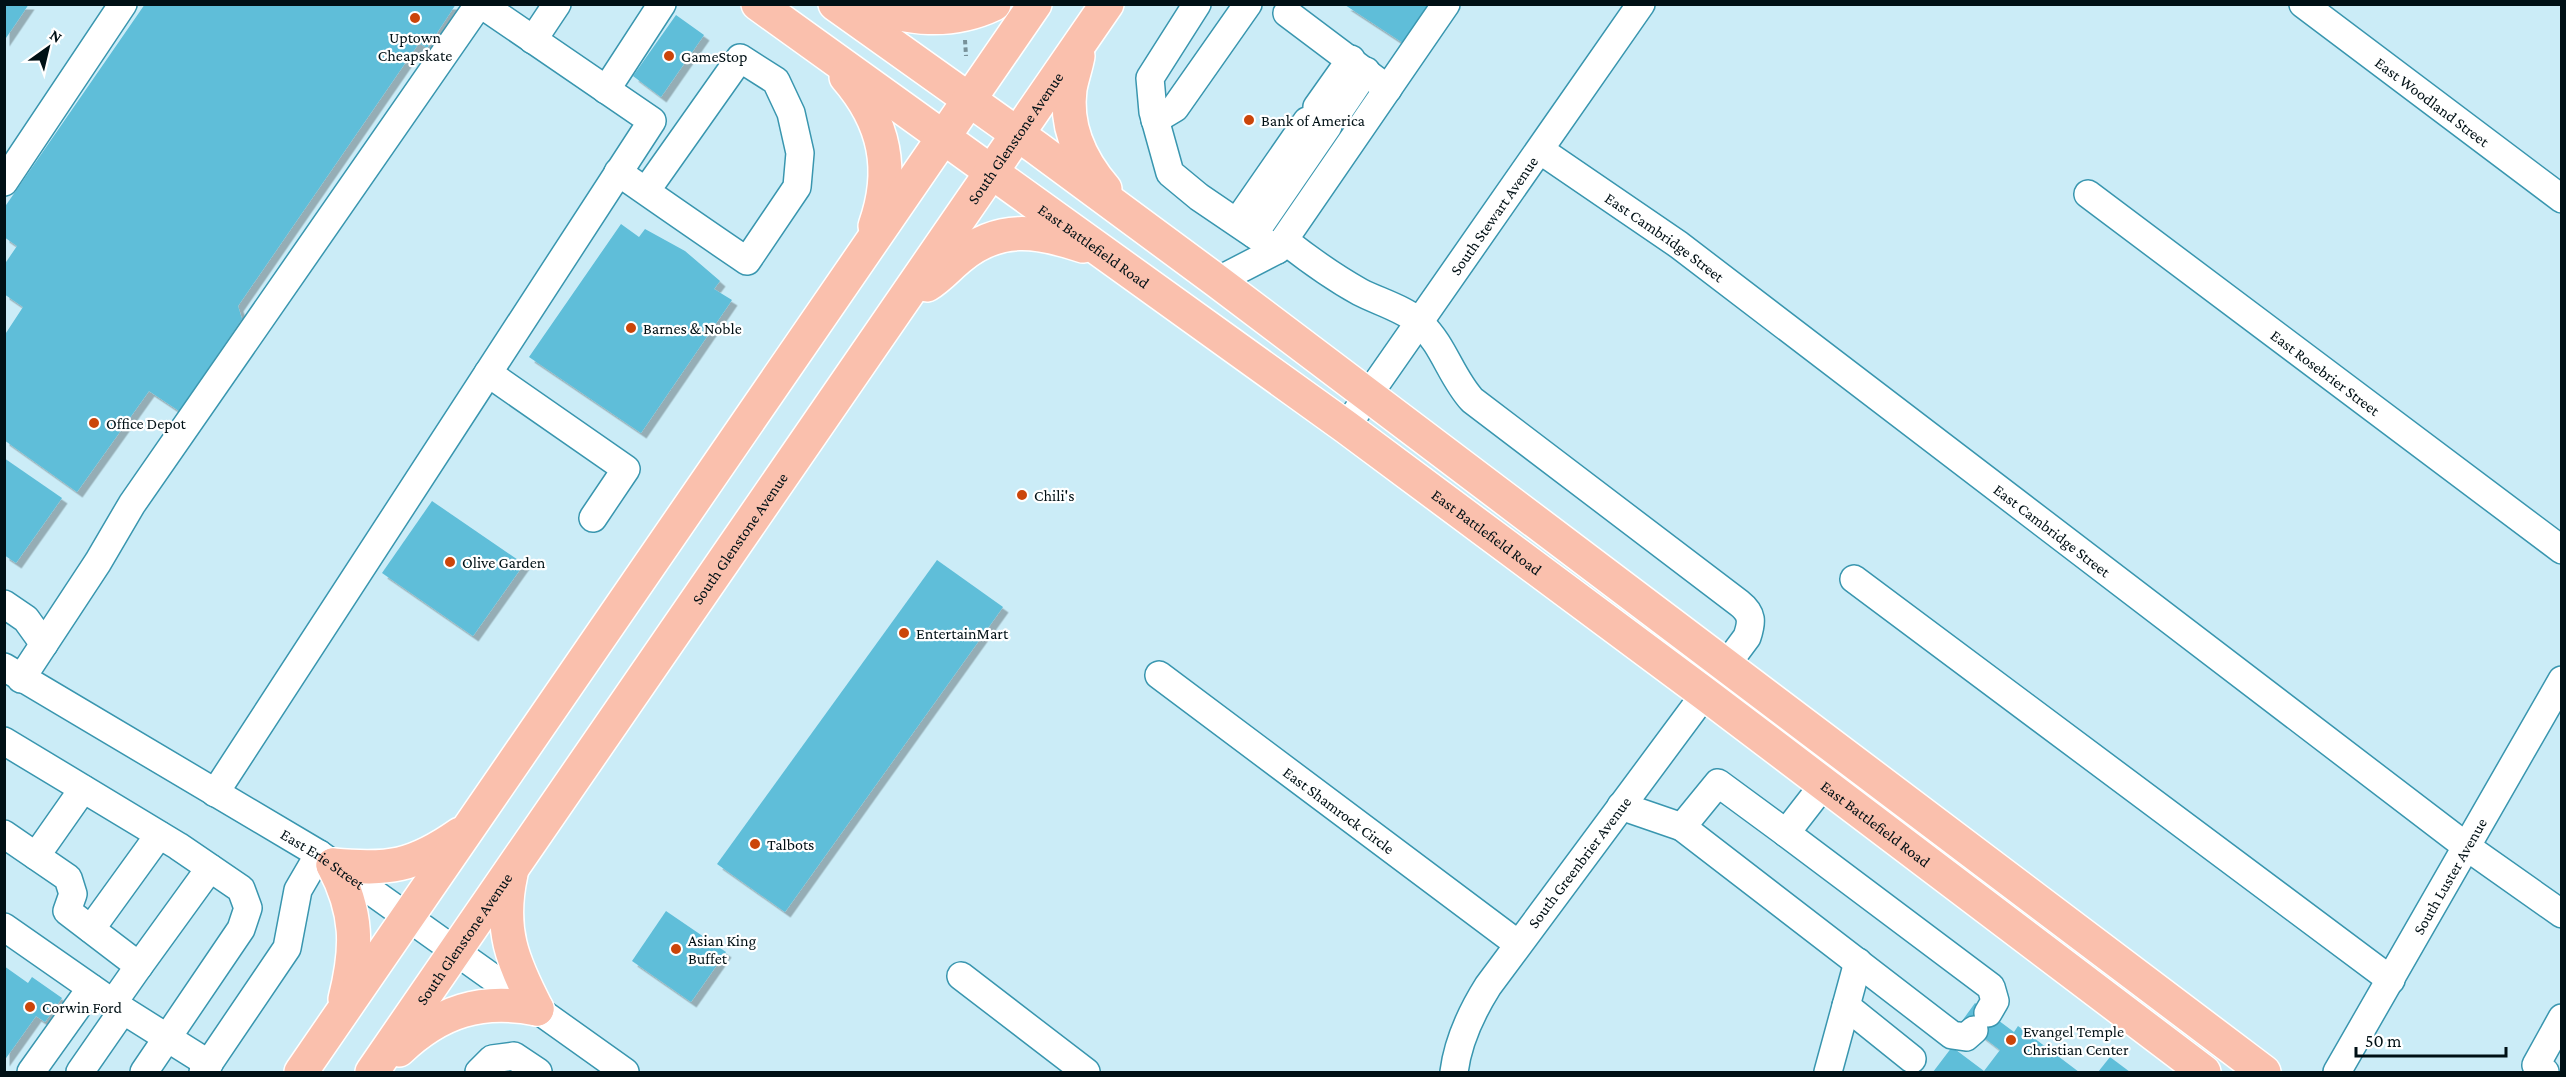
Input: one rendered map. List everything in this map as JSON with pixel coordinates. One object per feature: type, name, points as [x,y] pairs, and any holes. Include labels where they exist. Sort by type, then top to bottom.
[{"type":"main road","name":"East Battlefield Road","points":[[759,4],[1346,427],[1705,694],[2204,1072]]},
{"type":"main road","points":[[835,4],[1124,211],[1727,664],[2264,1072]]},
{"type":"main road","points":[[863,4],[894,14],[924,19],[960,17],[994,4]]},
{"type":"main road","points":[[301,1072],[864,256],[1035,4]]},
{"type":"main road","name":"South Glenstone Avenue","points":[[372,1072],[1107,4]]},
{"type":"main road","points":[[1081,42],[1070,87],[1068,108],[1071,131],[1089,167],[1124,211]]},
{"type":"main road","points":[[825,52],[865,103],[878,125],[883,149],[886,178],[883,204],[864,256]]},
{"type":"main road","points":[[903,300],[943,275],[960,257],[999,236],[1022,232],[1054,237],[1108,255]]},
{"type":"main road","points":[[326,860],[371,868],[408,863],[427,855],[471,826]]},
{"type":"main road","points":[[326,860],[346,888],[354,927],[353,966],[342,1013]]},
{"type":"main road","points":[[512,869],[505,916],[509,940],[521,979],[537,1009]]},
{"type":"main road","points":[[377,1072],[414,1036],[450,1015],[473,1007],[493,1004],[537,1009]]},
{"type":"street","points":[[4,182],[123,4]]},
{"type":"street","points":[[13,673],[44,644],[98,562],[132,504],[480,4],[652,121],[215,793]]},
{"type":"street","points":[[533,40],[557,4]]},
{"type":"street","points":[[606,90],[662,4]]},
{"type":"street","points":[[1197,4],[1150,78],[1155,120],[1170,172],[1199,196],[1255,233],[1306,258],[1359,291],[1419,322]]},
{"type":"street","points":[[1155,120],[1174,108],[1248,4]]},
{"type":"street","points":[[1255,233],[1322,117],[1363,69],[1446,4]]},
{"type":"street","name":"South Stewart Avenue","points":[[1346,427],[1641,4]]},
{"type":"street","name":"East Woodland Street","points":[[2304,4],[2562,199]]},
{"type":"street","points":[[1285,7],[1363,69]]},
{"type":"street","points":[[618,172],[747,261],[796,187],[800,153],[791,113],[776,81],[740,58],[646,191]]},
{"type":"street","points":[[1255,233],[1322,117],[1363,69]]},
{"type":"street","points":[[1217,281],[1255,233],[1363,69]]},
{"type":"street","name":"East Cambridge Street","points":[[1540,150],[1679,245],[2467,847],[2562,914]]},
{"type":"street","name":"East Rosebrier Street","points":[[2088,194],[2562,550]]},
{"type":"street","name":"South Greenbrier Avenue","points":[[1419,322],[1437,341],[1472,400],[1748,610],[1751,625],[1747,638],[1518,944],[1472,1013],[1459,1049],[1454,1072]]},
{"type":"street","points":[[488,373],[626,469],[593,518]]},
{"type":"street","points":[[1854,579],[2391,980]]},
{"type":"street","points":[[4,604],[26,619],[44,644]]},
{"type":"street","name":"East Erie Street","points":[[13,673],[326,860],[625,1072]]},
{"type":"street","name":"East Shamrock Circle","points":[[1159,675],[1518,944]]},
{"type":"street","name":"South Luster Avenue","points":[[2337,1072],[2562,680]]},
{"type":"street","points":[[4,741],[159,835],[241,889],[248,908],[241,929],[144,1072]]},
{"type":"street","points":[[1621,806],[1682,827],[1952,1035],[1966,1037],[1995,1001],[1991,987],[1718,783],[1682,827]]},
{"type":"street","points":[[1786,833],[1824,784]]},
{"type":"street","points":[[36,856],[83,789]]},
{"type":"street","points":[[4,834],[68,878],[73,894],[67,911],[139,966]]},
{"type":"street","points":[[91,929],[159,835]]},
{"type":"street","points":[[4,927],[167,1038],[206,1068],[287,948],[298,890],[326,860]]},
{"type":"street","points":[[80,1072],[139,966],[210,868]]},
{"type":"street","points":[[1828,1072],[1857,962]]},
{"type":"street","points":[[961,976],[1086,1072]]},
{"type":"street","points":[[32,1072],[91,988]]},
{"type":"street","points":[[1846,1006],[1907,1066],[1939,1024]]},
{"type":"street","points":[[2545,1072],[2536,1065],[2562,1018]]},
{"type":"street","points":[[479,1072],[492,1059],[514,1056],[538,1072]]},
{"type":"path","points":[[964,36],[966,61]]},
{"type":"building","points":[[4,4],[29,4],[4,41]]},
{"type":"building","points":[[145,4],[456,4],[427,48],[419,43],[238,306],[242,319],[179,411],[149,391],[77,492],[4,440],[4,336],[23,307],[4,294],[4,265],[17,246],[4,237],[4,208]]},
{"type":"building","points":[[1345,5],[1434,5],[1406,45]]},
{"type":"building","name":"GameStop","points":[[676,15],[704,35],[661,97],[633,76]]},
{"type":"building","name":"Barnes & Noble","points":[[621,224],[639,237],[645,229],[685,251],[720,281],[714,289],[732,300],[641,433],[529,357]]},
{"type":"building","points":[[4,458],[62,498],[16,563],[4,555]]},
{"type":"building","points":[[432,501],[524,564],[473,636],[382,573]]},
{"type":"building","points":[[937,560],[1003,607],[785,912],[717,864]]},
{"type":"building","points":[[666,911],[726,952],[691,1002],[632,961]]},
{"type":"building","name":"Corwin Ford","points":[[4,966],[28,983],[32,977],[62,998],[45,1022],[36,1016],[4,1061]]},
{"type":"building","name":"Evangel Temple Christian Center","points":[[1975,1003],[2014,1032],[2018,1026],[2079,1072],[1933,1072],[1952,1047],[1984,1071],[2000,1050],[1962,1021]]},
{"type":"building","name":"Evangel Temple Christian Center","points":[[2110,1057],[2130,1072],[2098,1072]]},
{"type":"place","name":"Uptown Cheapskate","points":[[415,18]]},
{"type":"place","name":"GameStop","points":[[669,56]]},
{"type":"place","name":"Bank of America","points":[[1249,120]]},
{"type":"place","name":"Barnes & Noble","points":[[631,328]]},
{"type":"place","name":"Office Depot","points":[[94,423]]},
{"type":"place","name":"Chili's","points":[[1022,495]]},
{"type":"place","name":"Olive Garden","points":[[450,562]]},
{"type":"place","name":"EntertainMart","points":[[904,633]]},
{"type":"place","name":"Talbots","points":[[755,844]]},
{"type":"place","name":"Asian King Buffet","points":[[676,949]]},
{"type":"place","name":"Corwin Ford","points":[[30,1007]]},
{"type":"place","name":"Evangel Temple Christian Center","points":[[2011,1040]]}]
